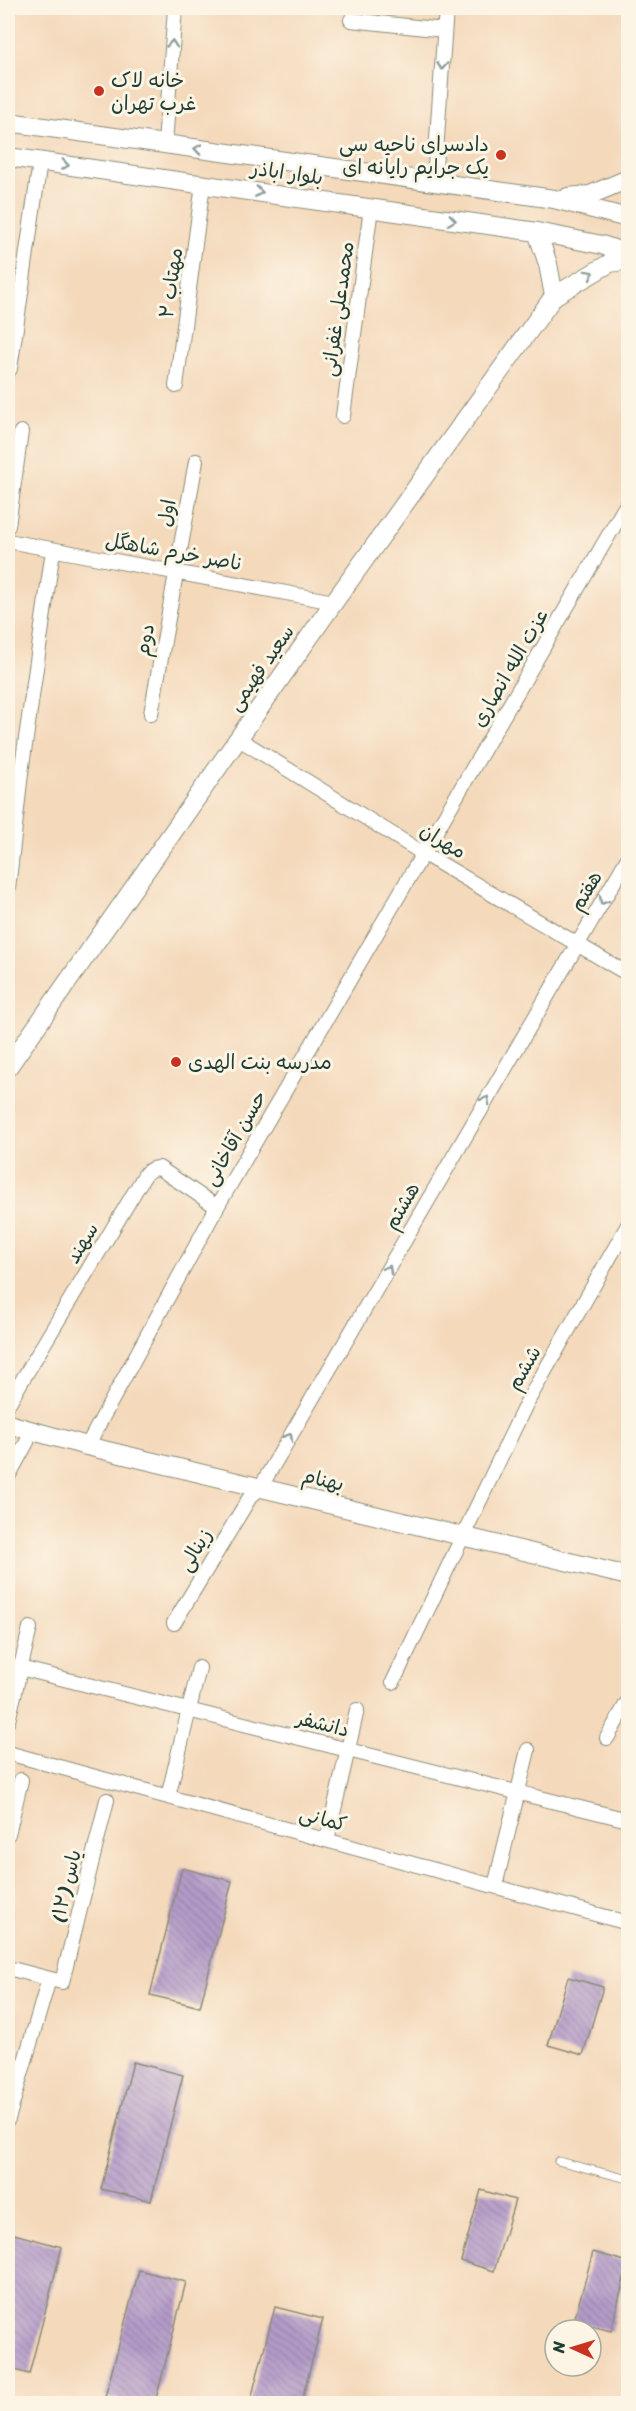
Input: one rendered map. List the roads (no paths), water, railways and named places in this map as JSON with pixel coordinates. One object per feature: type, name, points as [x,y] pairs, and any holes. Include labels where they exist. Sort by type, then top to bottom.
[{"type":"main road","name":"بلوار اباذر","points":[[8,122],[554,199],[628,218]]},
{"type":"main road","name":"بلوار اباذر","points":[[8,157],[537,232],[602,245],[628,254]]},
{"type":"main road","points":[[554,199],[590,195],[628,179]]},
{"type":"main road","points":[[537,232],[548,264],[554,296],[610,263],[628,260]]},
{"type":"main road","name":"سعید فهیمی","points":[[8,1067],[334,602],[554,296]]},
{"type":"main road","name":"بهنام","points":[[8,1424],[255,1492],[463,1536],[628,1576]]},
{"type":"street","points":[[165,144],[175,8]]},
{"type":"street","points":[[434,182],[446,8]]},
{"type":"street","points":[[351,20],[444,30]]},
{"type":"street","points":[[10,369],[40,162]]},
{"type":"street","name":"مهتاب ۲","points":[[176,386],[203,184]]},
{"type":"street","name":"محمدعلی غفرانی","points":[[343,416],[371,208]]},
{"type":"street","points":[[8,526],[21,432]]},
{"type":"street","name":"اول","points":[[176,572],[196,461]]},
{"type":"street","name":"عزت الله انصاری","points":[[424,854],[628,502]]},
{"type":"street","name":"ناصر خرم شاهگل","points":[[8,541],[334,602]]},
{"type":"street","points":[[8,889],[21,773],[53,550]]},
{"type":"street","name":"دوم","points":[[151,714],[176,572]]},
{"type":"street","name":"مهران","points":[[239,739],[424,854],[628,974]]},
{"type":"street","name":"حسن آقاخانی","points":[[87,1446],[217,1207],[424,854]]},
{"type":"street","name":"هفتم","points":[[578,944],[628,858]]},
{"type":"street","name":"هشتم","points":[[255,1492],[578,944]]},
{"type":"street","name":"سهند","points":[[8,1404],[146,1173],[159,1168],[217,1207]]},
{"type":"street","name":"ششم","points":[[393,1682],[526,1404],[628,1225]]},
{"type":"street","points":[[8,1477],[31,1430]]},
{"type":"street","name":"زینالی","points":[[174,1623],[255,1492]]},
{"type":"street","points":[[8,1721],[14,1666],[30,1628]]},
{"type":"street","name":"دانشفر","points":[[14,1666],[628,1820]]},
{"type":"street","points":[[168,1797],[199,1668]]},
{"type":"street","points":[[607,1738],[628,1701]]},
{"type":"street","points":[[327,1840],[357,1710]]},
{"type":"street","points":[[495,1886],[528,1750]]},
{"type":"street","name":"کمانی","points":[[8,1753],[628,1923]]},
{"type":"street","points":[[8,1834],[21,1780]]},
{"type":"street","name":"یاس (۱۲)","points":[[8,2119],[56,1980],[108,1800]]},
{"type":"street","points":[[8,1968],[56,1980]]},
{"type":"lane","points":[[558,2161],[628,2179]]},
{"type":"place","name":"خانه لاک غرب تهران","points":[[99,91]]},
{"type":"place","name":"دادسرای ناحیه سی یک جرایم رایانه ای","points":[[501,155]]},
{"type":"place","name":"مدرسه بنت الهدی","points":[[176,1062]]}]
